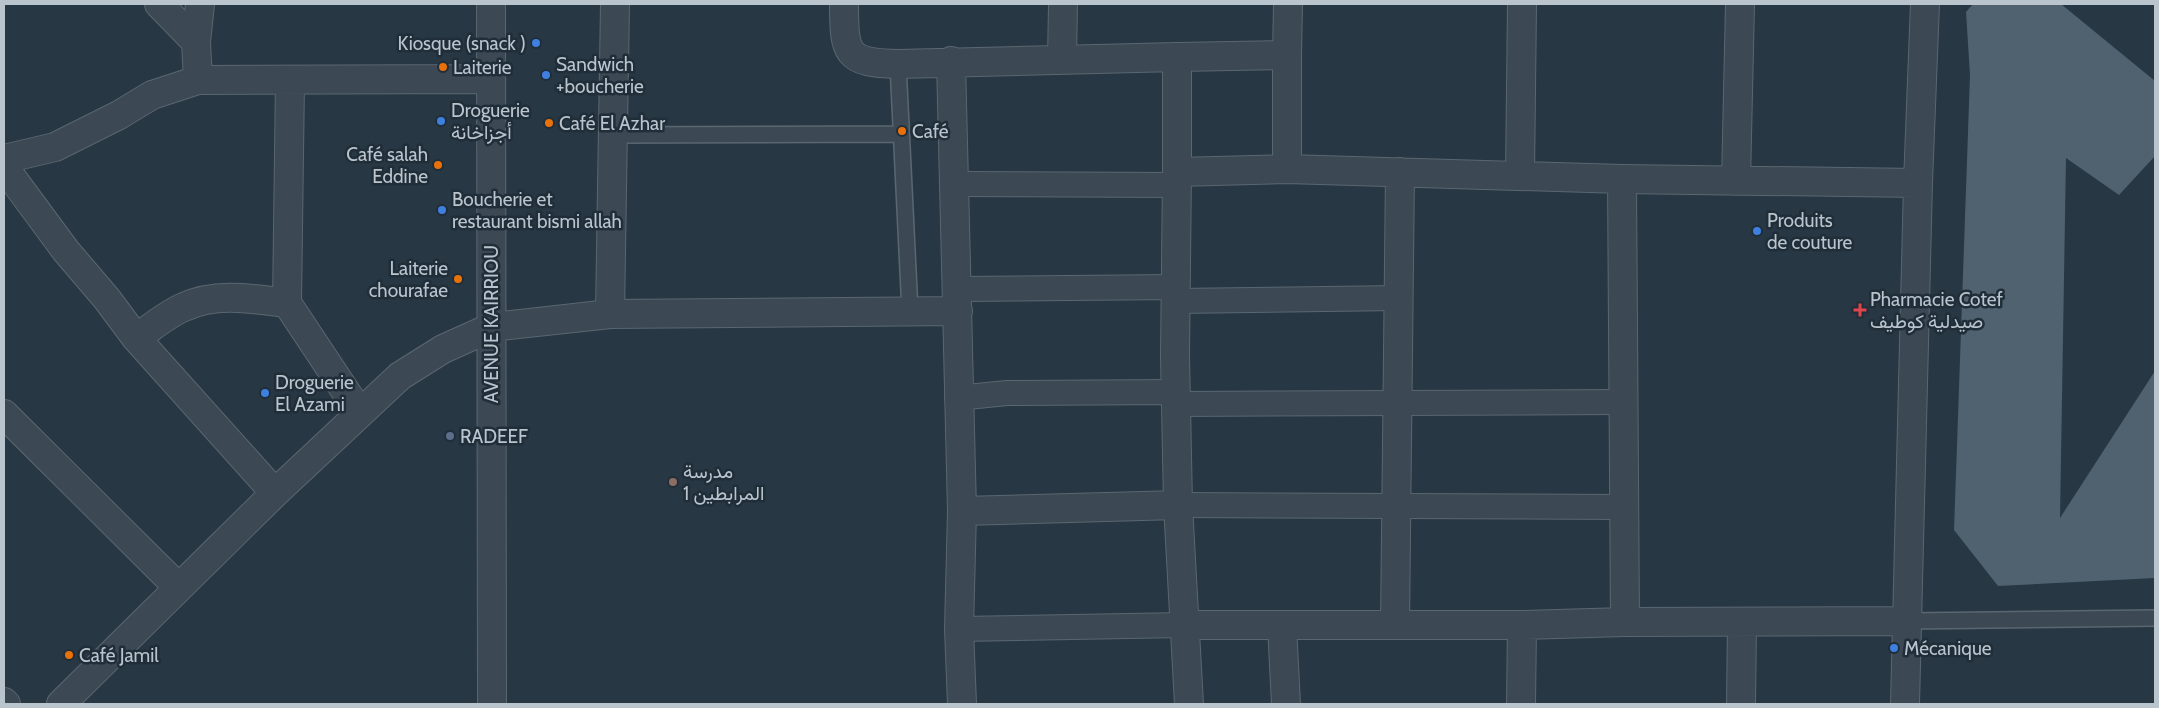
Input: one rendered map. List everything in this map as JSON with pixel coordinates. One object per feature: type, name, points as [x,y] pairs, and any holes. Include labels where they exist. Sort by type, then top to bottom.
[{"type":"street","points":[[159,4],[196,42]]},
{"type":"street","points":[[198,80],[196,42],[200,4]]},
{"type":"street","name":"AVENUE KAIRRIOU","points":[[490,4],[492,704]]},
{"type":"street","points":[[610,314],[615,4]]},
{"type":"street","points":[[844,4],[844,28],[847,44],[852,54],[864,62],[898,64],[951,61],[1287,55]]},
{"type":"street","points":[[1062,60],[1063,4]]},
{"type":"street","points":[[1287,169],[1288,4]]},
{"type":"street","points":[[1520,176],[1522,4]]},
{"type":"street","points":[[1736,180],[1740,4]]},
{"type":"street","points":[[1905,704],[1918,183],[1925,4]]},
{"type":"street","points":[[1177,56],[1175,398],[1178,505],[1189,704]]},
{"type":"street","points":[[951,61],[957,300],[957,398],[962,511],[959,629],[962,704]]},
{"type":"street","points":[[4,159],[54,146],[119,114],[152,95],[198,80],[491,79]]},
{"type":"street","points":[[290,81],[287,303],[360,413]]},
{"type":"street","points":[[4,166],[66,251],[107,298],[136,338],[275,493]]},
{"type":"street","points":[[954,184],[1177,178],[1287,169],[1622,179],[1918,183]]},
{"type":"street","points":[[1395,626],[1400,172]]},
{"type":"street","points":[[1622,179],[1625,622]]},
{"type":"street","points":[[61,704],[275,493],[400,376],[443,349],[492,327],[610,314],[910,312],[957,300],[1175,294],[1399,298]]},
{"type":"street","points":[[136,338],[184,307],[214,298],[287,303]]},
{"type":"street","points":[[957,398],[1007,393],[1398,404],[1624,402]]},
{"type":"street","points":[[4,414],[178,587]]},
{"type":"street","points":[[962,511],[1178,505],[1396,508],[1624,507]]},
{"type":"street","points":[[959,629],[1185,625],[1395,626],[1625,622],[1907,621]]},
{"type":"street","points":[[1741,704],[1742,623]]},
{"type":"street","points":[[1521,704],[1522,625]]},
{"type":"street","points":[[1282,626],[1286,704]]},
{"type":"lane","points":[[898,64],[910,312]]},
{"type":"lane","points":[[613,135],[902,134]]},
{"type":"lane","points":[[1907,621],[2155,618]]},
{"type":"building","points":[[1973,4],[2061,4],[2155,81],[2155,156],[2119,195],[2066,158],[2060,518],[2155,371],[2155,578],[1998,586],[1954,530],[1970,75],[1966,12]]},
{"type":"place","name":"Kiosque (snack )","points":[[536,43]]},
{"type":"place","name":"Laiterie","points":[[443,67]]},
{"type":"place","name":"Sandwich +boucherie","points":[[546,75]]},
{"type":"place","name":"Droguerie أجزاخانة","points":[[441,121]]},
{"type":"place","name":"Café El Azhar","points":[[549,123]]},
{"type":"place","name":"Café","points":[[902,131]]},
{"type":"place","name":"Café salah Eddine","points":[[438,165]]},
{"type":"place","name":"Boucherie et restaurant bismi allah","points":[[442,210]]},
{"type":"place","name":"Produits de couture","points":[[1757,231]]},
{"type":"place","name":"Laiterie chourafae","points":[[458,279]]},
{"type":"place","name":"Pharmacie Cotef صيدلية كوطيف","points":[[1860,310]]},
{"type":"place","name":"Droguerie El Azami","points":[[265,393]]},
{"type":"place","name":"RADEEF","points":[[450,436]]},
{"type":"place","name":"مدرسة المرابطين 1","points":[[673,482]]},
{"type":"place","name":"Mécanique","points":[[1894,648]]},
{"type":"place","name":"Café Jamil","points":[[69,655]]}]
